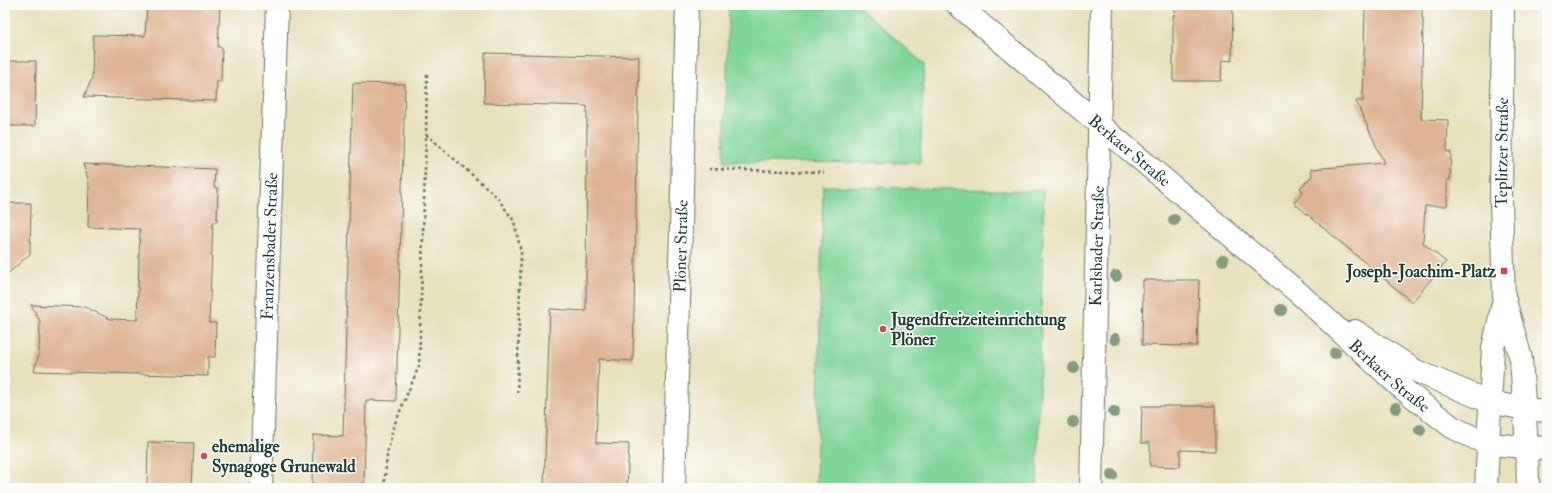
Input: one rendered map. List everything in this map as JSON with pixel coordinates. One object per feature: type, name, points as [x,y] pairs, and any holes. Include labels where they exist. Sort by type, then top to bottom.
[{"type":"street","name":"Franzensbader Straße","points":[[262,488],[277,5]]},
{"type":"street","name":"Plöner Straße","points":[[674,488],[687,5]]},
{"type":"street","name":"Berkaer Straße","points":[[958,5],[1301,295],[1398,386],[1452,427],[1487,444]]},
{"type":"street","name":"Karlsbader Straße","points":[[1091,488],[1097,162],[1100,125],[1102,5]]},
{"type":"street","name":"Teplitzer Straße","points":[[1503,5],[1500,201],[1504,299],[1521,359],[1525,409],[1537,447],[1528,488]]},
{"type":"street","name":"Berkaer Straße","points":[[1301,295],[1416,371],[1490,402],[1525,409],[1547,411]]},
{"type":"street","name":"Teplitzer Straße","points":[[1486,488],[1493,348],[1504,299]]},
{"type":"street","points":[[1487,444],[1537,447]]},
{"type":"path","points":[[384,488],[387,455],[393,428],[419,366],[427,74]]},
{"type":"path","points":[[426,134],[496,196],[514,221],[521,252],[517,396]]},
{"type":"path","points":[[702,168],[824,172]]},
{"type":"green space","points":[[729,5],[857,5],[924,64],[920,163],[724,162]]},
{"type":"green space","points":[[823,186],[1044,191],[1037,488],[816,488]]},
{"type":"building","points":[[147,5],[220,5],[218,47],[222,47],[221,81],[217,81],[216,101],[84,97],[92,78],[93,35],[145,36]]},
{"type":"building","points":[[1175,5],[1223,5],[1222,6],[1233,7],[1232,61],[1222,60],[1221,81],[1173,81],[1173,15],[1175,15]]},
{"type":"building","points":[[1374,5],[1422,5],[1421,119],[1448,120],[1447,152],[1451,152],[1450,180],[1447,180],[1447,206],[1425,206],[1423,243],[1446,262],[1412,302],[1294,203],[1303,191],[1300,188],[1312,176],[1311,169],[1384,163],[1356,101],[1363,101],[1365,8],[1374,8]]},
{"type":"building","points":[[485,53],[639,57],[633,361],[599,359],[596,443],[629,444],[627,488],[544,488],[550,309],[586,311],[587,106],[484,103]]},
{"type":"building","points":[[5,61],[36,61],[35,126],[5,126]]},
{"type":"building","points":[[353,83],[405,84],[396,401],[366,400],[364,488],[312,488],[313,435],[343,436]]},
{"type":"building","points":[[83,164],[215,169],[214,188],[218,188],[217,222],[213,222],[209,323],[216,323],[215,357],[208,357],[208,376],[34,371],[39,354],[40,321],[31,305],[85,307],[110,319],[137,320],[140,229],[88,227],[89,182]]},
{"type":"building","points":[[5,203],[31,203],[30,254],[5,276]]},
{"type":"building","points":[[1143,280],[1199,280],[1197,346],[1142,345]]},
{"type":"building","points":[[1142,406],[1215,406],[1215,451],[1180,450],[1180,467],[1150,466],[1150,443],[1141,443]]},
{"type":"building","points":[[148,442],[194,443],[192,488],[147,488]]},
{"type":"place","name":"Joseph-Joachim-Platz","points":[[1504,271]]},
{"type":"place","name":"Jugendfreizeiteinrichtung Plöner","points":[[883,329]]},
{"type":"place","name":"ehemalige Synagoge Grunewald","points":[[204,456]]}]
